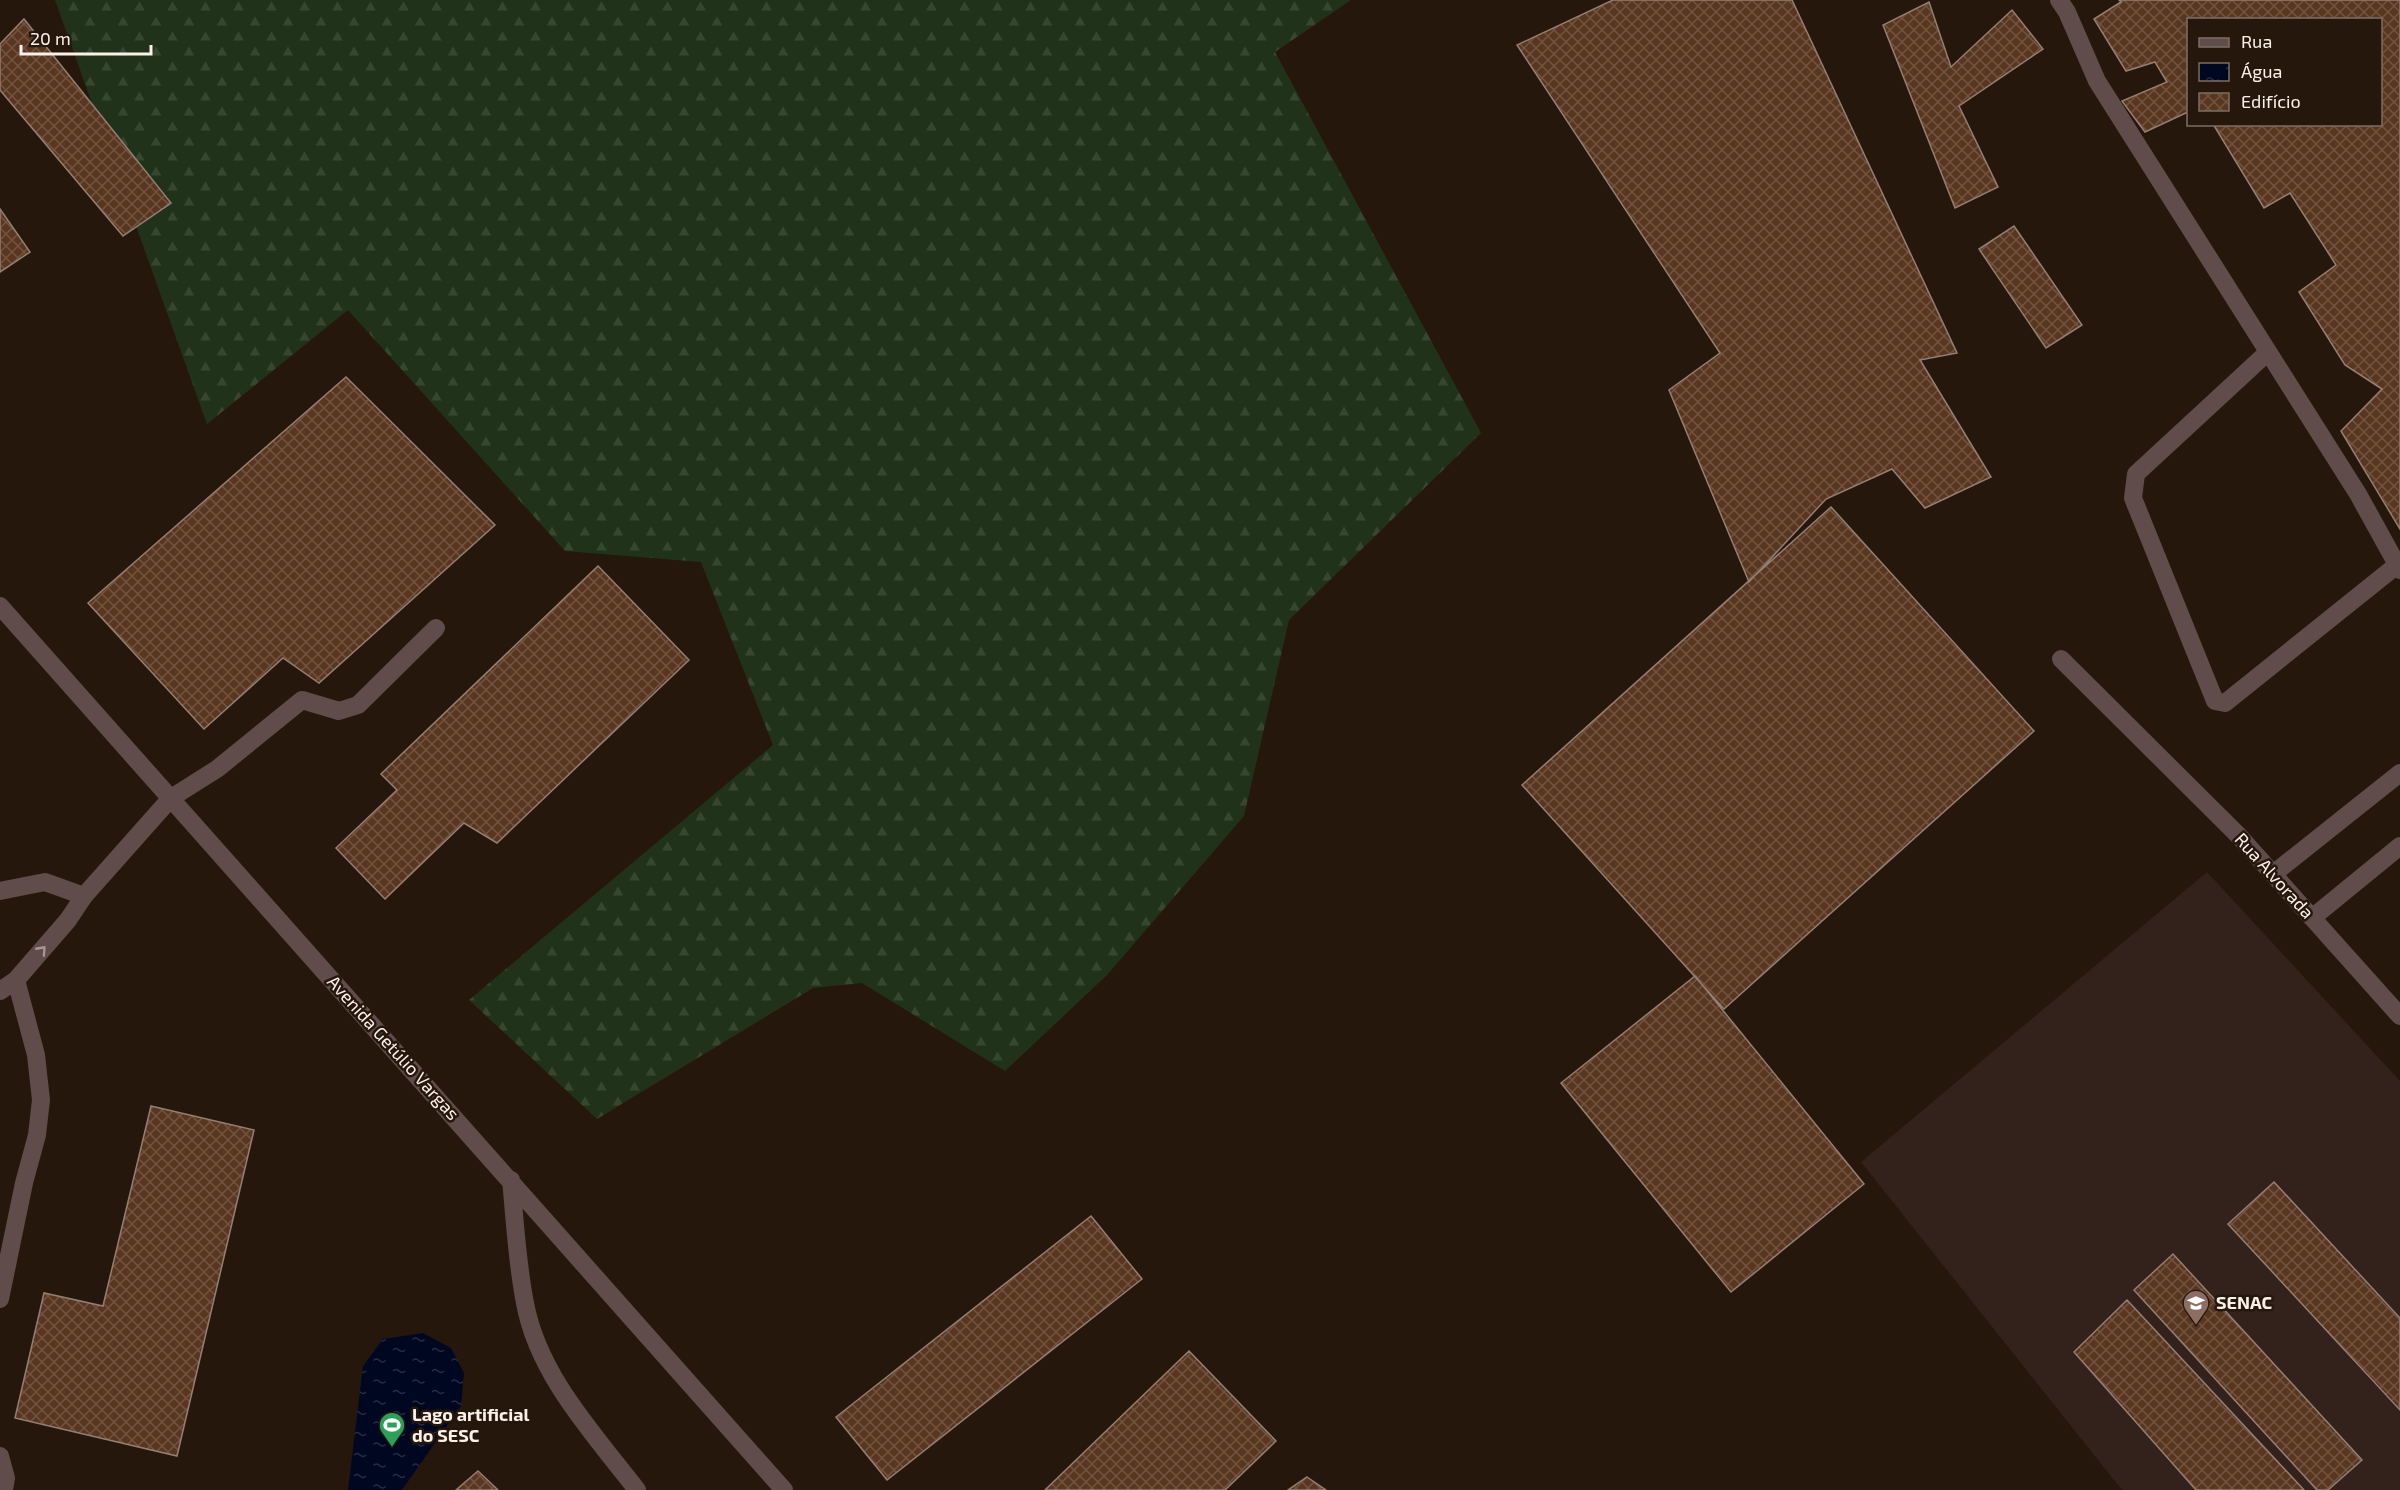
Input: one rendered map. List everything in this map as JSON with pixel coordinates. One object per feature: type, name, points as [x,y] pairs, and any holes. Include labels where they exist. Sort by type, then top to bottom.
[{"type":"street","points":[[2059,0],[2067,12],[2097,81],[2358,494],[2399,568],[2225,703],[2215,701],[2133,498],[2134,485],[2136,474],[2268,352]]},
{"type":"street","name":"Avenida Getúlio Vargas","points":[[0,606],[784,1490]]},
{"type":"street","points":[[0,991],[16,980],[68,920],[84,896],[171,798],[217,770],[302,700],[339,711],[358,705],[436,628]]},
{"type":"street","name":"Rua Alvorada","points":[[2061,659],[2144,739],[2273,874],[2400,1017]]},
{"type":"street","points":[[2273,874],[2400,772]]},
{"type":"street","points":[[2312,918],[2400,846]]},
{"type":"street","points":[[0,891],[45,882],[84,896]]},
{"type":"street","points":[[0,1299],[24,1183],[37,1135],[41,1100],[36,1055],[16,980]]},
{"type":"street","points":[[511,1180],[525,1305],[543,1356],[572,1405],[636,1490]]},
{"type":"street","points":[[0,1456],[6,1478],[4,1490]]},
{"type":"shaded area","name":"SENAC","points":[[2207,872],[2400,1081],[2400,1490],[2122,1490],[1861,1162]]},
{"type":"green space","points":[[55,0],[1351,0],[1275,52],[1481,433],[1289,620],[1244,816],[1107,975],[1005,1071],[862,983],[813,988],[597,1119],[469,1000],[773,745],[701,562],[565,551],[348,310],[207,424]]},
{"type":"water","name":"Lago artificial do SESC","points":[[423,1333],[451,1348],[464,1373],[461,1406],[402,1490],[348,1490],[363,1366],[383,1339]]},
{"type":"building","points":[[1613,0],[1792,0],[1957,353],[1920,360],[1991,477],[1925,508],[1892,469],[1826,499],[1749,582],[1669,390],[1720,353],[1517,45]]},
{"type":"building","points":[[2119,0],[2400,0],[2400,529],[2341,431],[2382,389],[2345,365],[2299,292],[2336,265],[2290,193],[2264,208],[2214,126],[2382,126],[2382,18],[2187,18],[2187,112],[2145,132],[2122,101],[2167,82],[2155,62],[2126,71],[2094,19],[2121,2]]},
{"type":"building","points":[[1929,2],[1951,67],[2012,10],[2043,49],[1959,106],[1998,187],[1955,208],[1883,25]]},
{"type":"building","points":[[24,19],[171,203],[123,236],[0,90],[0,44]]},
{"type":"building","points":[[0,209],[30,252],[0,272]]},
{"type":"building","points":[[2014,226],[2082,325],[2046,348],[1979,249]]},
{"type":"building","points":[[346,377],[495,525],[319,683],[283,658],[204,729],[88,603]]},
{"type":"building","points":[[1831,507],[2034,731],[1724,1009],[1522,785]]},
{"type":"building","points":[[598,566],[689,660],[497,843],[464,823],[385,899],[336,848],[397,790],[381,774]]},
{"type":"building","points":[[1695,976],[1864,1184],[1731,1292],[1561,1083]]},
{"type":"building","points":[[151,1106],[254,1130],[177,1456],[15,1418],[44,1293],[103,1306]]},
{"type":"building","points":[[2274,1182],[2400,1318],[2400,1410],[2228,1224]]},
{"type":"building","points":[[1091,1216],[1142,1279],[887,1480],[836,1417]]},
{"type":"building","points":[[2173,1254],[2362,1460],[2328,1490],[2317,1490],[2134,1290]]},
{"type":"building","points":[[2127,1300],[2304,1490],[2196,1490],[2074,1352]]},
{"type":"building","points":[[1189,1351],[1276,1441],[1225,1490],[1045,1490]]},
{"type":"building","points":[[478,1471],[498,1490],[456,1490]]},
{"type":"building","points":[[1307,1477],[1326,1490],[1288,1490]]},
{"type":"place","name":"SENAC","points":[[2196,1326]]},
{"type":"place","name":"Lago artificial do SESC","points":[[392,1448]]}]
